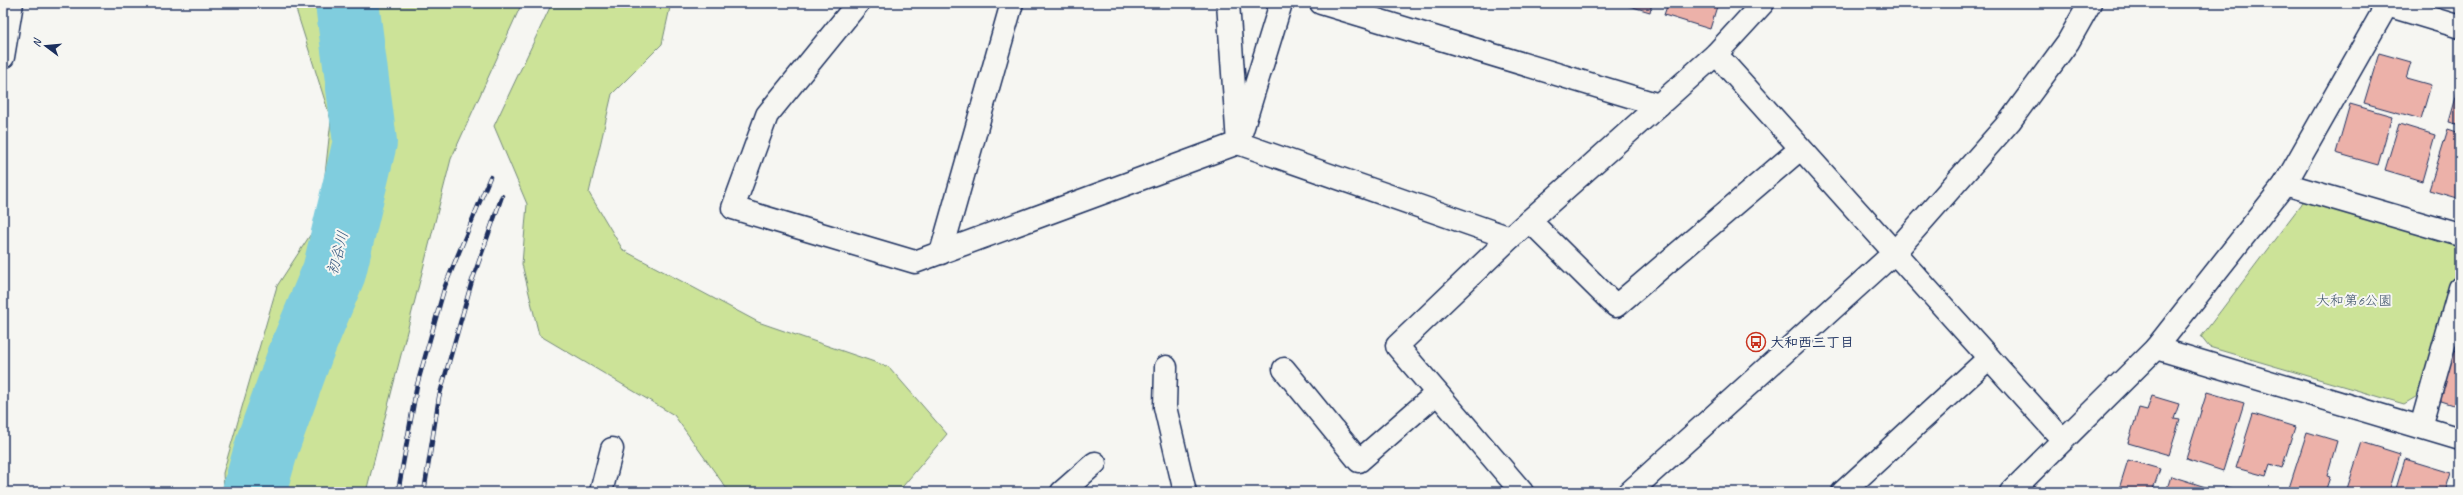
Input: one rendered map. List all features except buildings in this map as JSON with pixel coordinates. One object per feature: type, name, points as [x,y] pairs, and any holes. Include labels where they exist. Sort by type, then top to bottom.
[{"type":"street","points":[[3,57],[12,3]]},
{"type":"street","points":[[858,3],[767,114],[733,208],[915,262],[1238,143],[1510,238]]},
{"type":"street","points":[[941,253],[1012,3]]},
{"type":"street","points":[[1228,3],[1238,143]]},
{"type":"street","points":[[1238,143],[1281,3]]},
{"type":"street","points":[[1321,3],[1659,105]]},
{"type":"street","points":[[1522,492],[1397,346],[1510,238],[1716,54],[1762,3]]},
{"type":"street","points":[[1630,492],[1894,253],[2010,121],[2068,42],[2090,3]]},
{"type":"street","points":[[2011,492],[2156,348],[2285,184],[2388,4],[2460,27]]},
{"type":"street","points":[[1716,54],[2063,440]]},
{"type":"street","points":[[1530,221],[1616,306],[1800,149]]},
{"type":"street","points":[[2285,184],[2460,235]]},
{"type":"street","points":[[2421,427],[2460,288]]},
{"type":"street","points":[[2156,348],[2460,439]]},
{"type":"street","points":[[1843,492],[1989,358]]},
{"type":"street","points":[[1166,367],[1165,407],[1184,492]]},
{"type":"street","points":[[1284,369],[1359,461],[1437,393]]},
{"type":"street","points":[[601,492],[612,450]]},
{"type":"street","points":[[1062,492],[1095,463]]},
{"type":"green space","points":[[294,3],[522,3],[451,159],[366,492],[224,492],[223,473],[277,286],[320,220],[331,120]]},
{"type":"green space","points":[[552,3],[671,3],[662,44],[612,94],[589,193],[623,250],[758,322],[889,367],[947,434],[898,492],[729,492],[674,415],[539,335],[522,264],[527,204],[494,126]]},
{"type":"green space","name":"大和第6公園","points":[[2306,198],[2455,239],[2460,258],[2419,395],[2404,404],[2209,347],[2201,337]]},
{"type":"waterway","name":"初谷川","points":[[254,492],[268,443],[302,349],[334,272],[365,142],[347,3]]},
{"type":"railway","points":[[398,492],[417,385],[445,286],[490,177]]},
{"type":"railway","points":[[424,492],[439,397],[472,281],[502,196]]},
{"type":"place","name":"大和西三丁目","points":[[1756,342]]}]
